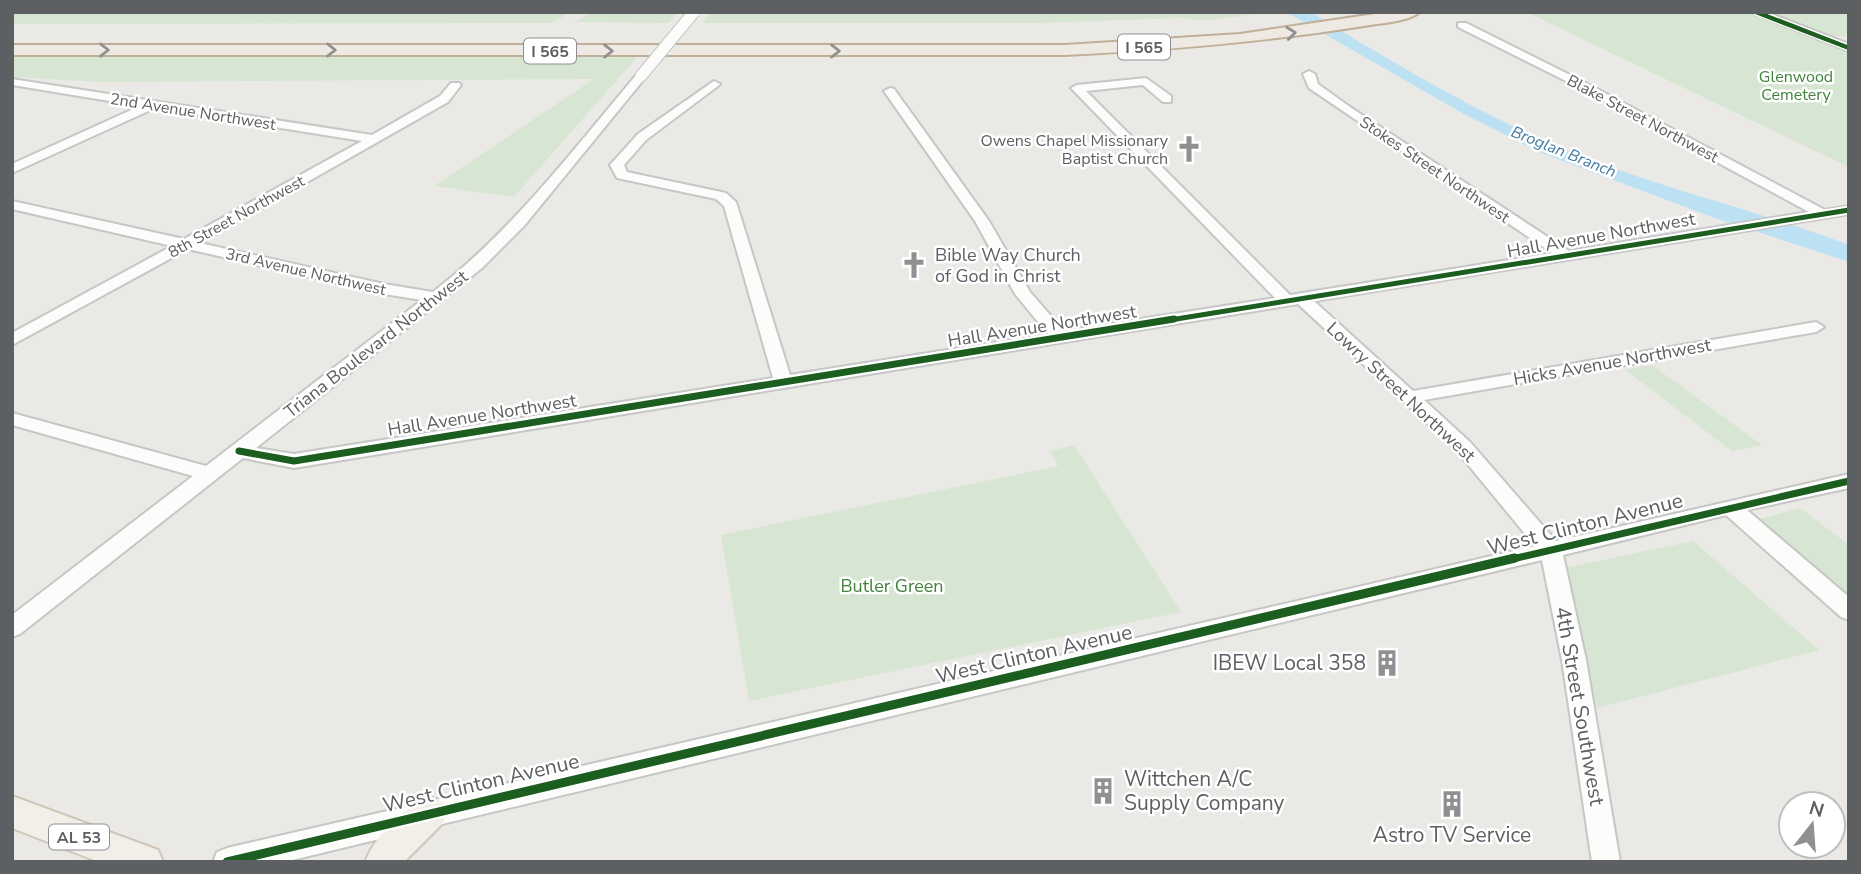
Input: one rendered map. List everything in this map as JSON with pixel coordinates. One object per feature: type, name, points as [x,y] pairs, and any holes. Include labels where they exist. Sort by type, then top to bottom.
[{"type":"highway","name":"I 565","points":[[12,50],[1103,49],[1223,41],[1327,28],[1413,12]]},
{"type":"highway","name":"I 565","points":[[558,34],[1056,35],[1273,19]]},
{"type":"main road","name":"AL 53","points":[[12,812],[145,862]]},
{"type":"main road","points":[[383,862],[394,846],[430,813]]},
{"type":"street","name":"Triana Boulevard Northwest","points":[[12,628],[477,265],[519,223],[694,12]]},
{"type":"street","points":[[1756,12],[1849,48]]},
{"type":"street","name":"Blake Street Northwest","points":[[1462,25],[1578,83],[1823,214]]},
{"type":"street","name":"Stokes Street Northwest","points":[[1309,74],[1314,86],[1346,110],[1568,257]]},
{"type":"street","name":"Lowry Street Northwest","points":[[1167,99],[1146,81],[1077,88],[1296,301],[1463,446],[1551,550]]},
{"type":"street","name":"2nd Avenue Northwest","points":[[12,82],[374,139]]},
{"type":"street","points":[[714,84],[642,138],[618,165],[622,175],[721,196],[731,205],[783,383]]},
{"type":"street","name":"8th Street Northwest","points":[[12,340],[444,99],[456,85]]},
{"type":"street","points":[[890,91],[982,221],[1023,294],[1061,339]]},
{"type":"street","points":[[12,169],[152,105]]},
{"type":"street","name":"3rd Avenue Northwest","points":[[12,205],[384,289],[437,297]]},
{"type":"street","name":"Hall Avenue Northwest","points":[[239,451],[294,461],[1849,210]]},
{"type":"street","name":"Hicks Avenue Northwest","points":[[1409,397],[1816,327]]},
{"type":"street","points":[[12,419],[210,474]]},
{"type":"street","name":"West Clinton Avenue","points":[[227,862],[1849,481]]},
{"type":"street","points":[[1730,507],[1849,611]]},
{"type":"street","name":"4th Street Southwest","points":[[1551,550],[1574,660],[1606,862]]},
{"type":"green space","points":[[12,12],[570,12],[552,23],[12,24]]},
{"type":"green space","points":[[591,12],[677,12],[669,23],[575,22]]},
{"type":"green space","points":[[711,12],[1275,12],[1200,21],[1183,18],[1037,23],[703,23]]},
{"type":"green space","name":"Glenwood Cemetery","points":[[1526,12],[1748,12],[1849,51],[1849,167]]},
{"type":"green space","points":[[1768,12],[1849,12],[1849,37],[1822,35]]},
{"type":"green space","points":[[638,56],[514,197],[434,186],[594,79],[102,82],[12,77],[12,57]]},
{"type":"green space","points":[[1652,365],[1762,445],[1732,451],[1625,370]]},
{"type":"green space","name":"Butler Green","points":[[1074,445],[1181,612],[749,701],[721,535],[1058,466],[1050,451]]},
{"type":"green space","points":[[1800,508],[1849,545],[1849,603],[1748,522]]},
{"type":"green space","points":[[1693,541],[1819,650],[1597,708],[1560,569]]},
{"type":"water","name":"Broglan Branch","points":[[1286,12],[1310,12],[1452,95],[1563,149],[1633,175],[1788,223],[1849,245],[1849,262],[1712,217],[1539,152],[1464,114]]},
{"type":"cycle path","points":[[1756,12],[1849,48]]},
{"type":"cycle path","points":[[239,451],[294,461],[1849,210]]},
{"type":"cycle path","points":[[227,862],[1849,481]]},
{"type":"place","name":"Owens Chapel Missionary Baptist Church","points":[[1189,149]]},
{"type":"place","name":"Bible Way Church of God in Christ","points":[[914,265]]},
{"type":"place","name":"IBEW Local 358","points":[[1387,663]]},
{"type":"place","name":"Wittchen A/C Supply Company","points":[[1103,791]]},
{"type":"place","name":"Astro TV Service","points":[[1452,804]]}]
